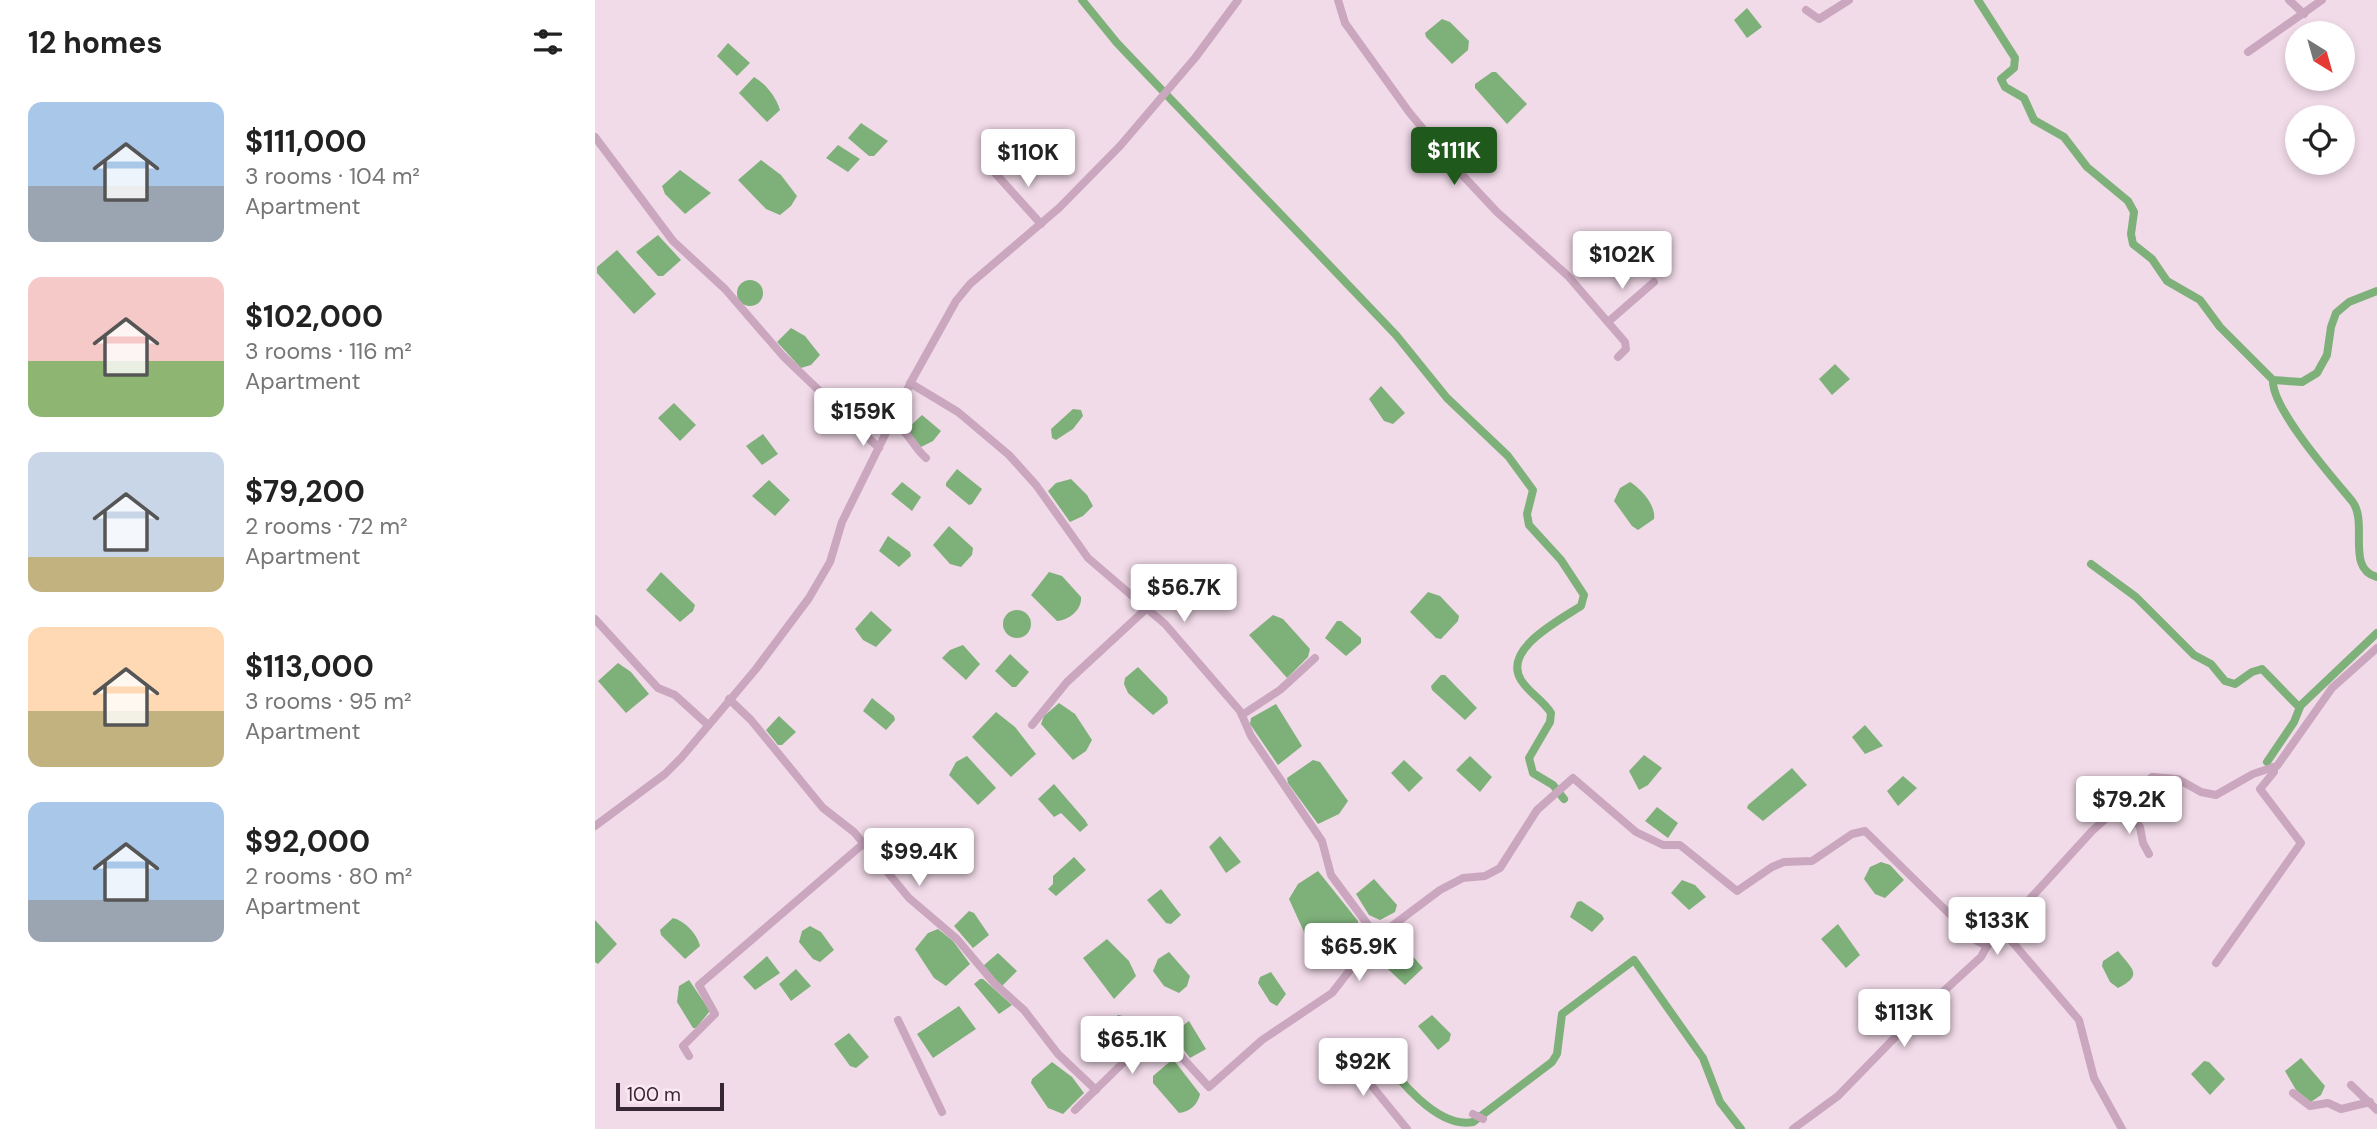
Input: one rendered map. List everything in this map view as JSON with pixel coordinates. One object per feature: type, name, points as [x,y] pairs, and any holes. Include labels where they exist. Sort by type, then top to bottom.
[{"type":"street","points":[[595,825],[666,774],[781,638],[810,598],[830,562],[842,522],[910,383],[950,310],[970,284],[1041,223],[1121,146],[1162,99],[1238,0]]},
{"type":"street","points":[[1338,0],[1345,23],[1436,145],[1497,212],[1568,276],[1627,346],[1618,357]]},
{"type":"street","points":[[1806,10],[1819,19],[1849,0]]},
{"type":"street","points":[[2289,0],[2304,14]]},
{"type":"street","points":[[2248,52],[2271,33],[2322,0]]},
{"type":"street","points":[[595,137],[673,241],[725,289],[783,356],[879,448]]},
{"type":"street","points":[[996,174],[1041,223]]},
{"type":"street","points":[[1608,322],[1654,282]]},
{"type":"street","points":[[910,383],[958,412],[1009,455],[1036,485],[1088,558],[1173,633],[1242,715],[1251,736],[1322,841],[1331,875],[1377,937]]},
{"type":"street","points":[[892,422],[908,435],[911,444],[926,458]]},
{"type":"street","points":[[1032,725],[1067,682],[1146,609]]},
{"type":"street","points":[[595,620],[658,688],[675,695],[708,725]]},
{"type":"street","points":[[2216,963],[2301,843],[2260,789],[2332,688],[2377,648]]},
{"type":"street","points":[[1242,715],[1280,690],[1315,657]]},
{"type":"street","points":[[729,699],[751,720],[818,803],[854,832],[924,913],[957,939],[986,974],[1024,1010],[1058,1054],[1096,1090]]},
{"type":"street","points":[[1793,1129],[1838,1096],[1910,1022],[1981,957],[1987,946],[2057,869],[2152,777],[2178,779],[2201,792],[2216,795],[2253,774],[2274,767]]},
{"type":"street","points":[[1159,1032],[1209,1087],[1262,1040],[1332,993],[1353,966],[1360,950],[1377,937],[1454,882],[1485,876],[1500,868],[1530,820],[1551,796],[1573,778],[1636,832],[1663,845],[1680,845],[1737,891],[1772,867],[1784,862],[1812,861],[1852,835],[1865,831],[1977,941],[1987,946]]},
{"type":"street","points":[[2123,803],[2140,827],[2143,843],[2149,854]]},
{"type":"street","points":[[689,1056],[683,1046],[715,1014],[699,985],[863,844]]},
{"type":"street","points":[[2003,931],[2079,1020],[2094,1078],[2122,1129]]},
{"type":"street","points":[[898,1020],[942,1112]]},
{"type":"street","points":[[1075,1110],[1173,1021]]},
{"type":"street","points":[[1392,1057],[1380,1065],[1367,1080],[1407,1129]]},
{"type":"street","points":[[2351,1085],[2377,1110]]},
{"type":"street","points":[[2293,1093],[2310,1106],[2328,1103],[2341,1109],[2370,1102]]},
{"type":"street","points":[[1473,1114],[1483,1119]]},
{"type":"shaded area","points":[[1747,8],[1762,27],[1747,38],[1734,20]]},
{"type":"shaded area","points":[[1442,19],[1450,22],[1469,41],[1468,50],[1452,64],[1425,33]]},
{"type":"shaded area","points":[[728,43],[750,63],[737,76],[717,56]]},
{"type":"shaded area","points":[[1496,72],[1527,104],[1507,124],[1475,88],[1475,84]]},
{"type":"shaded area","points":[[754,77],[770,91],[780,110],[767,122],[739,93]]},
{"type":"shaded area","points":[[861,123],[888,141],[874,156],[869,156],[848,138]]},
{"type":"shaded area","points":[[838,145],[860,159],[848,172],[826,158]]},
{"type":"shaded area","points":[[761,160],[781,175],[797,196],[791,206],[780,215],[766,209],[738,180]]},
{"type":"shaded area","points":[[680,170],[711,193],[685,214],[665,194],[662,186]]},
{"type":"shaded area","points":[[658,235],[681,260],[663,276],[658,276],[636,252]]},
{"type":"shaded area","points":[[617,250],[656,294],[634,314],[597,273],[597,267]]},
{"type":"shaded area","points":[[750,280],[759,284],[763,293],[759,302],[750,306],[741,302],[737,293],[741,284]]},
{"type":"shaded area","points":[[791,328],[805,336],[820,355],[811,365],[801,368],[777,342]]},
{"type":"shaded area","points":[[1835,364],[1850,379],[1832,395],[1819,379]]},
{"type":"shaded area","points":[[1381,386],[1405,413],[1393,424],[1384,421],[1369,399]]},
{"type":"shaded area","points":[[674,403],[696,425],[680,441],[658,418]]},
{"type":"shaded area","points":[[1073,409],[1081,410],[1083,416],[1073,429],[1056,440],[1052,438],[1051,429]]},
{"type":"shaded area","points":[[922,415],[941,431],[933,441],[921,447],[907,429]]},
{"type":"shaded area","points":[[763,434],[778,454],[762,465],[746,446]]},
{"type":"shaded area","points":[[957,469],[982,489],[972,504],[969,505],[946,486]]},
{"type":"shaded area","points":[[1071,479],[1087,495],[1093,506],[1083,516],[1070,522],[1048,491],[1056,483]]},
{"type":"shaded area","points":[[769,480],[790,500],[775,516],[752,496]]},
{"type":"shaded area","points":[[902,482],[921,497],[912,511],[891,494]]},
{"type":"shaded area","points":[[1630,482],[1647,498],[1654,514],[1654,519],[1638,530],[1614,501],[1620,488]]},
{"type":"shaded area","points":[[949,526],[973,548],[972,555],[961,567],[950,564],[933,545]]},
{"type":"shaded area","points":[[888,536],[910,552],[911,556],[899,567],[879,551]]},
{"type":"shaded area","points":[[661,572],[695,605],[693,611],[680,622],[646,590]]},
{"type":"shaded area","points":[[1049,572],[1062,576],[1081,597],[1077,610],[1062,620],[1057,621],[1031,595]]},
{"type":"shaded area","points":[[1428,592],[1440,596],[1459,616],[1458,621],[1441,639],[1436,638],[1410,612]]},
{"type":"shaded area","points":[[1017,610],[1027,614],[1031,624],[1027,634],[1017,638],[1007,634],[1003,624],[1007,614]]},
{"type":"shaded area","points":[[871,611],[892,630],[876,647],[863,640],[855,629]]},
{"type":"shaded area","points":[[1273,615],[1283,619],[1310,649],[1308,657],[1287,678],[1249,635]]},
{"type":"shaded area","points":[[1337,621],[1341,621],[1361,638],[1361,643],[1346,656],[1325,638]]},
{"type":"shaded area","points":[[963,645],[980,664],[966,680],[942,658],[950,650]]},
{"type":"shaded area","points":[[1010,654],[1029,672],[1016,687],[1012,687],[995,671]]},
{"type":"shaded area","points":[[618,663],[631,672],[649,694],[626,713],[598,681]]},
{"type":"shaded area","points":[[1138,667],[1167,697],[1168,703],[1153,715],[1128,693],[1124,684],[1125,678]]},
{"type":"shaded area","points":[[1441,675],[1445,675],[1477,708],[1465,720],[1432,690],[1431,686]]},
{"type":"shaded area","points":[[872,698],[894,716],[895,720],[886,730],[863,711]]},
{"type":"shaded area","points":[[1059,703],[1075,714],[1092,740],[1086,751],[1073,760],[1041,724],[1044,716]]},
{"type":"shaded area","points":[[1276,704],[1302,746],[1278,765],[1250,724],[1251,718]]},
{"type":"shaded area","points":[[996,712],[1015,727],[1036,754],[1011,777],[972,737]]},
{"type":"shaded area","points":[[779,716],[796,732],[782,745],[778,745],[766,730]]},
{"type":"shaded area","points":[[1865,725],[1883,746],[1865,754],[1852,737]]},
{"type":"shaded area","points":[[1644,755],[1662,768],[1648,785],[1639,790],[1629,771]]},
{"type":"shaded area","points":[[967,756],[996,788],[978,805],[949,775],[956,762]]},
{"type":"shaded area","points":[[1470,756],[1492,777],[1480,792],[1456,770]]},
{"type":"shaded area","points":[[1313,760],[1320,762],[1348,801],[1339,814],[1318,824],[1287,778]]},
{"type":"shaded area","points":[[1404,760],[1423,778],[1409,792],[1391,773]]},
{"type":"shaded area","points":[[1792,768],[1807,785],[1763,821],[1747,808],[1748,805]]},
{"type":"shaded area","points":[[1903,776],[1917,788],[1898,806],[1887,791]]},
{"type":"shaded area","points":[[1054,784],[1088,825],[1080,832],[1061,813],[1054,817],[1038,799]]},
{"type":"shaded area","points":[[1657,807],[1678,823],[1668,838],[1645,821]]},
{"type":"shaded area","points":[[1220,836],[1241,862],[1226,873],[1209,847]]},
{"type":"shaded area","points":[[1074,857],[1086,870],[1056,896],[1048,889],[1053,884],[1053,876]]},
{"type":"shaded area","points":[[1881,862],[1890,865],[1904,880],[1885,898],[1875,894],[1864,879],[1870,867]]},
{"type":"shaded area","points":[[1318,871],[1358,921],[1352,938],[1325,955],[1310,945],[1289,899],[1298,884]]},
{"type":"shaded area","points":[[1374,879],[1397,905],[1395,912],[1380,920],[1369,915],[1356,894]]},
{"type":"shaded area","points":[[1682,880],[1695,885],[1706,897],[1689,910],[1671,893]]},
{"type":"shaded area","points":[[1161,889],[1181,915],[1171,924],[1166,923],[1147,900]]},
{"type":"shaded area","points":[[1581,901],[1604,919],[1592,932],[1570,917],[1577,902]]},
{"type":"shaded area","points":[[969,911],[974,913],[989,935],[973,948],[954,926]]},
{"type":"shaded area","points":[[673,918],[690,929],[700,946],[685,959],[661,935],[660,930]]},
{"type":"shaded area","points":[[595,920],[617,944],[598,964],[595,962]]},
{"type":"shaded area","points":[[1838,924],[1860,955],[1846,968],[1821,939]]},
{"type":"shaded area","points":[[810,926],[821,932],[834,950],[820,962],[813,959],[799,942],[802,931]]},
{"type":"shaded area","points":[[938,929],[953,941],[970,964],[946,986],[934,978],[915,949],[928,933]]},
{"type":"shaded area","points":[[1395,936],[1423,968],[1405,985],[1374,956],[1374,952]]},
{"type":"shaded area","points":[[1107,939],[1129,961],[1136,976],[1114,999],[1083,958]]},
{"type":"shaded area","points":[[2118,951],[2131,967],[2133,975],[2118,988],[2110,982],[2102,966],[2103,961]]},
{"type":"shaded area","points":[[1169,952],[1190,976],[1187,986],[1179,993],[1164,986],[1153,971],[1158,959]]},
{"type":"shaded area","points":[[998,953],[1017,971],[1002,986],[983,966]]},
{"type":"shaded area","points":[[767,956],[780,973],[755,990],[743,977]]},
{"type":"shaded area","points":[[796,969],[811,986],[791,1001],[779,984]]},
{"type":"shaded area","points":[[1271,972],[1286,994],[1277,1006],[1270,1002],[1258,983],[1260,977]]},
{"type":"shaded area","points":[[980,979],[1012,1005],[999,1014],[974,984]]},
{"type":"shaded area","points":[[689,980],[710,1011],[696,1028],[693,1028],[677,1002],[679,986]]},
{"type":"shaded area","points":[[959,1006],[976,1029],[933,1058],[917,1034]]},
{"type":"shaded area","points":[[1118,1015],[1123,1016],[1140,1039],[1125,1056],[1101,1032],[1101,1029]]},
{"type":"shaded area","points":[[1432,1015],[1451,1034],[1449,1041],[1438,1050],[1418,1026]]},
{"type":"shaded area","points":[[1189,1021],[1206,1049],[1190,1058],[1172,1034]]},
{"type":"shaded area","points":[[849,1033],[869,1057],[856,1068],[850,1066],[834,1044]]},
{"type":"shaded area","points":[[2301,1058],[2325,1086],[2321,1095],[2311,1102],[2296,1090],[2285,1071]]},
{"type":"shaded area","points":[[1173,1059],[1200,1094],[1193,1107],[1179,1113],[1153,1083],[1153,1076]]},
{"type":"shaded area","points":[[2204,1061],[2209,1062],[2225,1079],[2210,1095],[2191,1074]]},
{"type":"shaded area","points":[[1052,1062],[1072,1077],[1084,1093],[1063,1114],[1048,1108],[1031,1083],[1032,1079]]},
{"type":"waterway","points":[[1082,0],[1117,43],[1396,335],[1447,398],[1508,456],[1533,490],[1527,514],[1529,525],[1561,560],[1584,595],[1581,606],[1548,627],[1526,647],[1519,657],[1517,668],[1524,685],[1551,713],[1550,722],[1529,758],[1533,773],[1553,785],[1564,799]]},
{"type":"waterway","points":[[1978,0],[2015,58],[2014,68],[2001,79],[2005,87],[2024,98],[2034,120],[2064,137],[2087,167],[2128,201],[2134,212],[2131,234],[2133,244],[2152,259],[2167,281],[2200,300],[2220,327],[2273,380],[2302,382],[2317,373],[2327,355],[2336,313],[2349,302],[2377,291]]},
{"type":"waterway","points":[[2273,380],[2275,392],[2292,425],[2357,510],[2362,565],[2367,572],[2377,577]]},
{"type":"waterway","points":[[2091,564],[2136,597],[2194,655],[2211,664],[2225,681],[2235,684],[2252,672],[2262,669],[2299,707],[2377,633]]},
{"type":"waterway","points":[[2267,762],[2294,722],[2300,707]]},
{"type":"waterway","points":[[1379,1052],[1407,1087],[1432,1110],[1459,1122],[1473,1122],[1552,1062],[1557,1054],[1562,1014],[1634,960],[1703,1058],[1720,1102],[1741,1129]]}]
